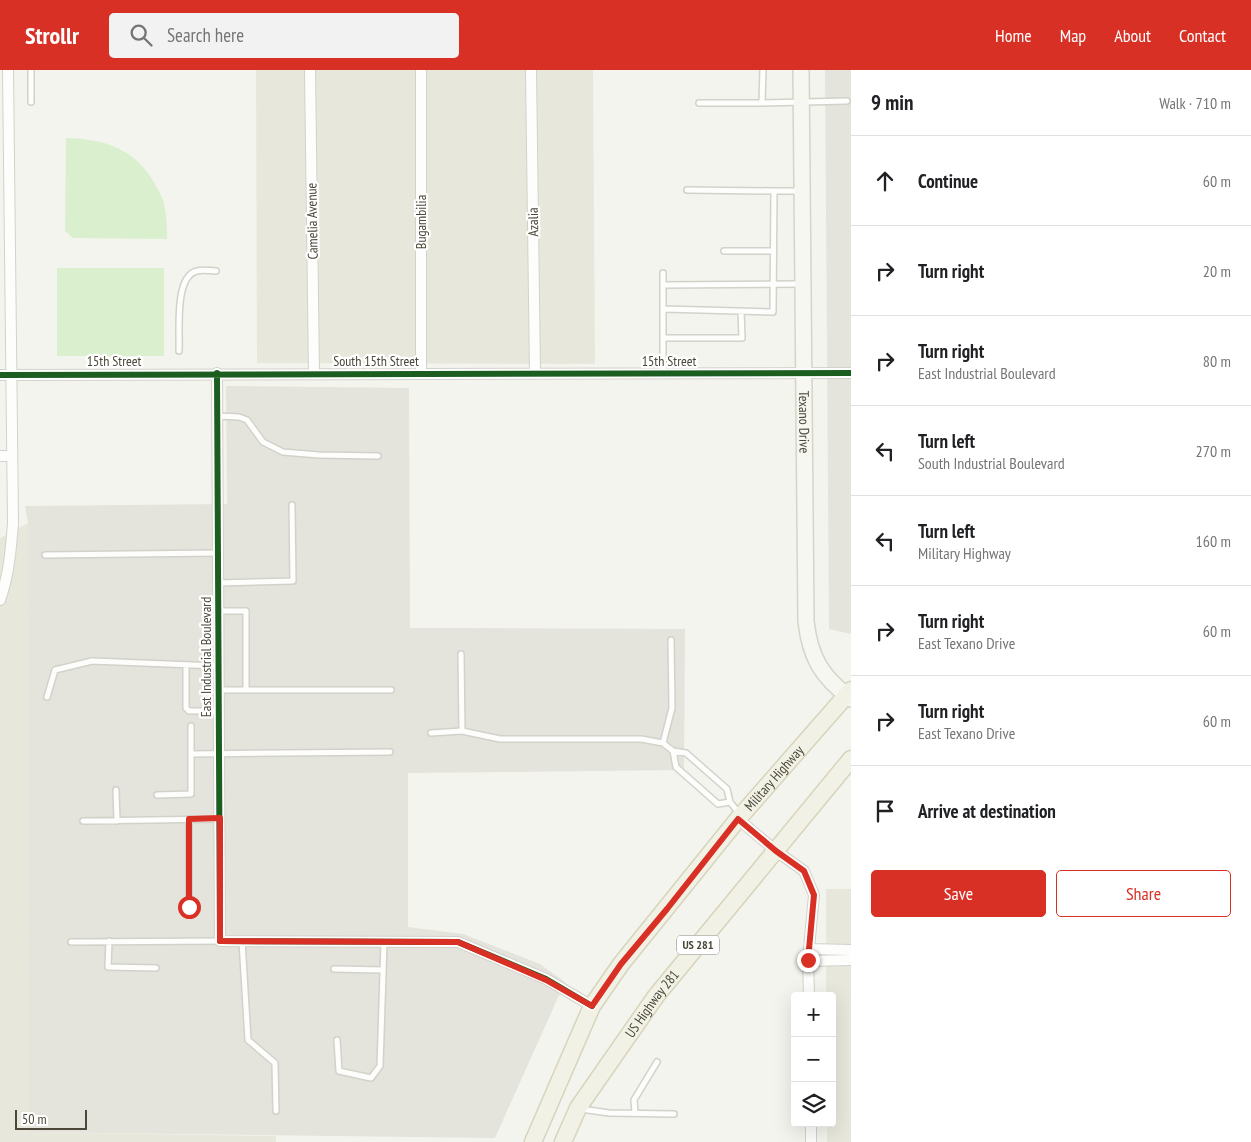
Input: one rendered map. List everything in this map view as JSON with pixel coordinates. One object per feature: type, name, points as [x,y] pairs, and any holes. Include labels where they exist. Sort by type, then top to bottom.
[{"type":"main road","name":"Military Highway","points":[[533,1142],[592,1006],[621,964],[740,817],[850,695]]},
{"type":"main road","name":"US Highway 281","points":[[563,1142],[578,1108],[656,996],[850,762]]},
{"type":"street","points":[[0,600],[5,586],[13,523],[8,70]]},
{"type":"street","name":"Camelia Avenue","points":[[310,70],[314,373]]},
{"type":"street","name":"Bugambilia","points":[[421,70],[421,374]]},
{"type":"street","name":"Azalia","points":[[531,70],[535,374]]},
{"type":"street","name":"Texano Drive","points":[[801,70],[806,621],[809,641],[815,660],[827,678],[850,695]]},
{"type":"street","name":"15th Street","points":[[12,374],[217,373]]},
{"type":"street","name":"South 15th Street","points":[[217,373],[535,374]]},
{"type":"street","name":"East Industrial Boulevard","points":[[217,373],[220,941]]},
{"type":"street","points":[[803,373],[851,373]]},
{"type":"street","name":"15th Street","points":[[535,374],[803,373]]},
{"type":"street","points":[[0,375],[12,374]]},
{"type":"street","points":[[0,456],[12,456]]},
{"type":"street","points":[[740,817],[776,851],[804,871],[814,895],[808,961],[809,992]]},
{"type":"street","points":[[220,941],[458,942],[546,980],[592,1006]]},
{"type":"street","points":[[809,949],[851,950]]},
{"type":"street","points":[[808,961],[851,960]]},
{"type":"street","points":[[811,1127],[811,1142]]},
{"type":"lane","points":[[31,70],[31,102]]},
{"type":"lane","points":[[762,103],[763,70]]},
{"type":"lane","points":[[699,103],[848,101]]},
{"type":"lane","points":[[687,190],[802,191]]},
{"type":"lane","points":[[664,309],[772,312],[774,191]]},
{"type":"lane","points":[[724,250],[773,251]]},
{"type":"lane","points":[[180,351],[180,292],[187,276],[196,271],[216,271]]},
{"type":"lane","points":[[663,374],[664,273]]},
{"type":"lane","points":[[664,285],[803,284]]},
{"type":"lane","points":[[664,338],[742,338],[741,311]]},
{"type":"lane","points":[[217,416],[243,418],[249,422],[264,442],[283,452],[378,456]]},
{"type":"lane","points":[[218,583],[293,581],[292,505]]},
{"type":"lane","points":[[45,555],[218,553]]},
{"type":"lane","points":[[218,611],[246,612],[246,690]]},
{"type":"lane","points":[[663,743],[672,708],[672,640]]},
{"type":"lane","points":[[461,654],[462,731]]},
{"type":"lane","points":[[47,696],[55,670],[92,661],[219,666]]},
{"type":"lane","points":[[186,666],[186,708],[189,711],[219,711]]},
{"type":"lane","points":[[219,690],[391,690]]},
{"type":"lane","points":[[157,795],[191,794],[191,726]]},
{"type":"lane","points":[[431,733],[462,731],[500,739],[641,739],[663,743],[672,751],[686,753],[727,789],[730,802],[740,817]]},
{"type":"lane","points":[[672,751],[676,767],[683,774],[718,804],[730,802]]},
{"type":"lane","points":[[191,754],[390,752]]},
{"type":"lane","points":[[116,790],[117,821]]},
{"type":"lane","points":[[83,821],[220,818]]},
{"type":"lane","points":[[189,819],[189,907]]},
{"type":"lane","points":[[109,941],[108,967],[156,968]]},
{"type":"lane","points":[[71,942],[220,941]]},
{"type":"lane","points":[[242,941],[248,1040],[275,1064],[276,1111]]},
{"type":"lane","points":[[337,1040],[339,1071],[371,1078],[380,1066],[384,942]]},
{"type":"lane","points":[[334,969],[383,970]]},
{"type":"lane","points":[[635,1113],[634,1100],[657,1062]]},
{"type":"lane","points":[[578,1108],[609,1113],[674,1114]]},
{"type":"shaded area","points":[[256,70],[593,70],[595,364],[257,363]]},
{"type":"shaded area","points":[[825,70],[851,70],[851,634],[829,629]]},
{"type":"shaded area","points":[[226,386],[409,388],[410,628],[685,629],[684,770],[408,773],[408,927],[463,934],[540,964],[565,982],[495,1138],[29,1132],[28,523],[25,506],[227,504]]},
{"type":"shaded area","points":[[28,523],[29,1132],[276,1136],[276,1142],[0,1142],[0,538]]},
{"type":"shaded area","points":[[826,889],[851,889],[851,1142],[827,1142],[827,1127],[836,1127],[836,992],[826,992]]},
{"type":"green space","points":[[66,138],[107,144],[118,148],[139,163],[148,173],[163,200],[167,239],[73,238],[65,231]]},
{"type":"green space","points":[[57,268],[164,268],[164,356],[57,356]]},
{"type":"cycle path","points":[[217,373],[220,941],[458,942],[546,979],[592,1006]]},
{"type":"cycle path","points":[[0,375],[851,373]]},
{"type":"route","points":[[189,907],[189,819],[220,818],[220,941],[458,942],[546,980],[592,1006],[621,964],[738,819],[776,851],[804,871],[814,895],[808,960]]}]
